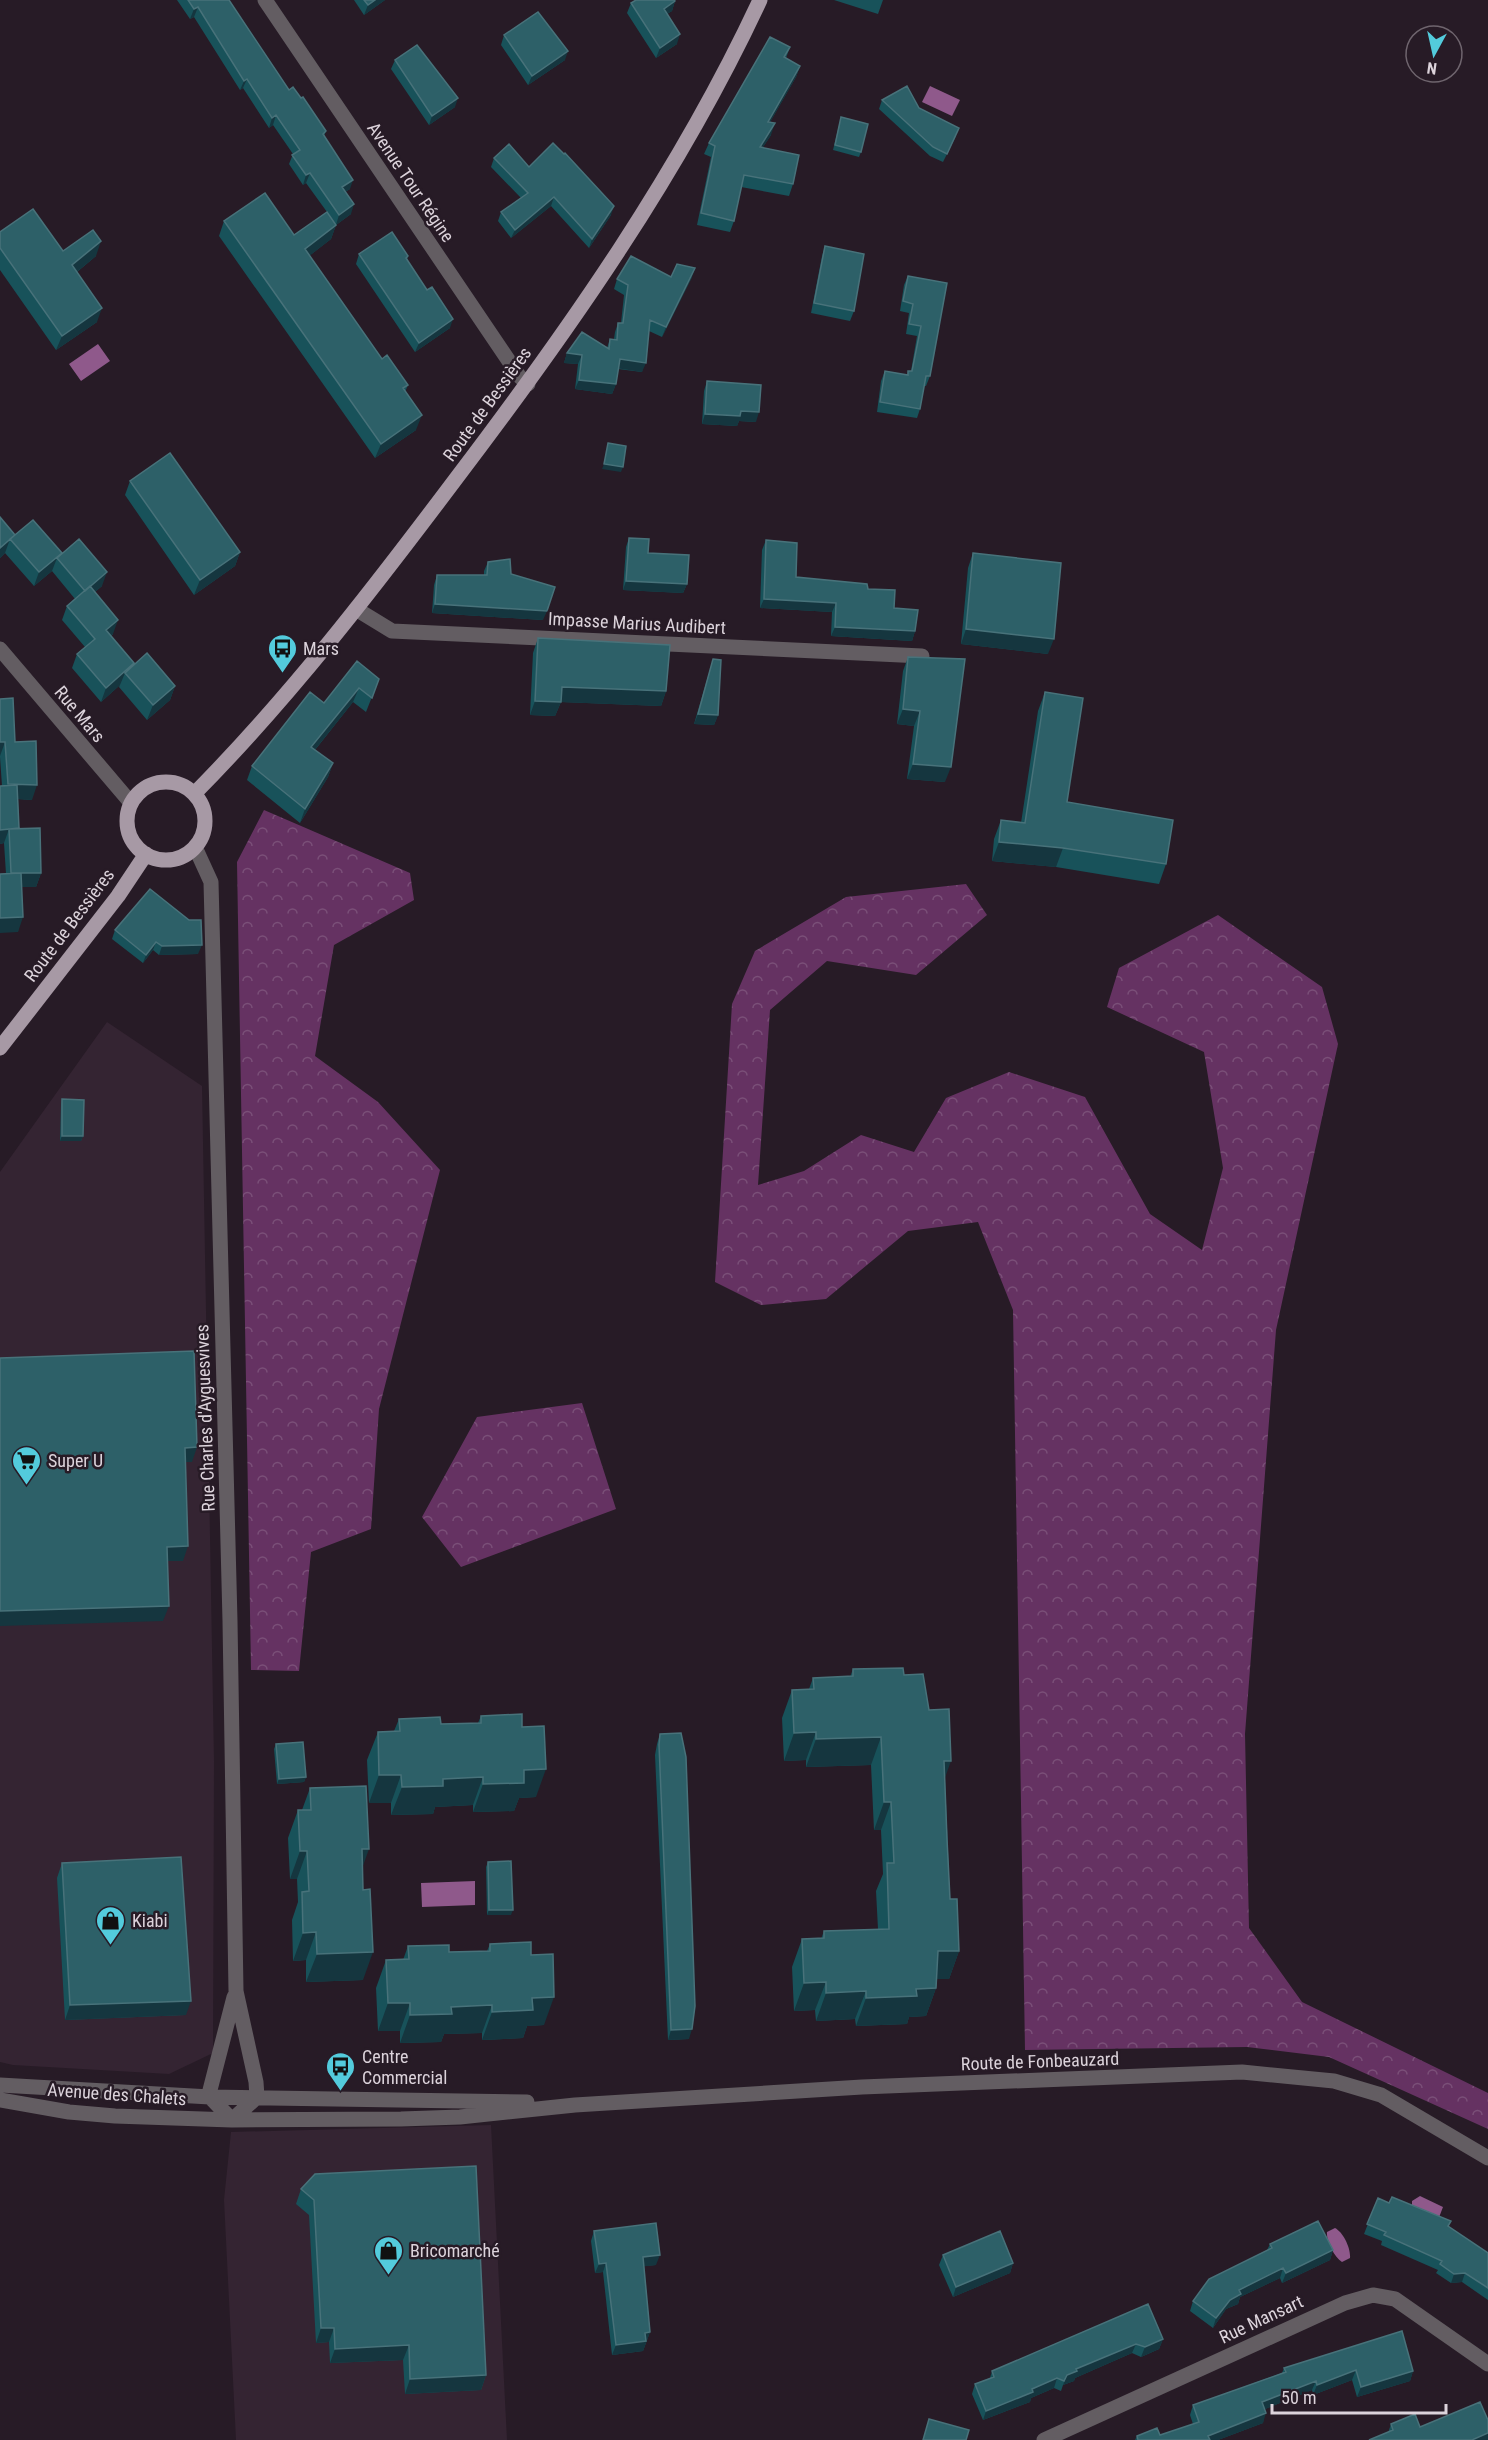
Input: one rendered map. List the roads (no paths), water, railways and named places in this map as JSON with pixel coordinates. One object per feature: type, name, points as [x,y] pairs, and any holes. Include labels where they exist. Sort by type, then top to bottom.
[{"type":"main road","name":"Route de Bessières","points":[[194,794],[236,751],[357,609],[528,384],[663,182],[700,118],[760,0]]},
{"type":"main road","points":[[170,782],[183,786],[194,794],[205,815],[205,826],[195,847],[181,857],[167,860],[146,854],[136,845],[129,834],[128,813],[131,803],[138,794],[150,786],[170,782]]},
{"type":"main road","name":"Route de Bessières","points":[[0,1048],[118,896],[146,854]]},
{"type":"street","name":"Avenue Tour Régine","points":[[265,0],[512,367],[528,384]]},
{"type":"street","name":"Impasse Marius Audibert","points":[[357,609],[392,631],[922,656]]},
{"type":"street","name":"Rue Mars","points":[[0,649],[131,803]]},
{"type":"street","name":"Rue Charles d'Ayguesvives","points":[[195,847],[211,882],[230,1622],[236,1991],[256,2082],[257,2097]]},
{"type":"street","name":"Rue Charles d'Ayguesvives","points":[[210,2097],[236,1991]]},
{"type":"street","name":"Route de Fonbeauzard","points":[[232,2120],[460,2117],[575,2105],[862,2087],[1242,2072],[1334,2081],[1381,2095],[1488,2158]]},
{"type":"street","name":"Avenue des Chalets","points":[[0,2085],[232,2097]]},
{"type":"street","points":[[210,2097],[232,2120],[257,2097]]},
{"type":"street","name":"Route de Fonbeauzard","points":[[232,2097],[575,2105]]},
{"type":"street","name":"Avenue des Chalets","points":[[0,2100],[57,2110],[116,2116],[232,2120]]},
{"type":"street","name":"Rue Mansart","points":[[1044,2440],[1345,2303],[1373,2295],[1395,2299],[1488,2364]]},
{"type":"place","name":"Mars","points":[[282,674]]},
{"type":"place","name":"Super U","points":[[27,1486]]},
{"type":"place","name":"Kiabi","points":[[111,1946]]},
{"type":"place","name":"Centre Commercial","points":[[341,2092]]},
{"type":"place","name":"Bricomarché","points":[[389,2276]]}]
